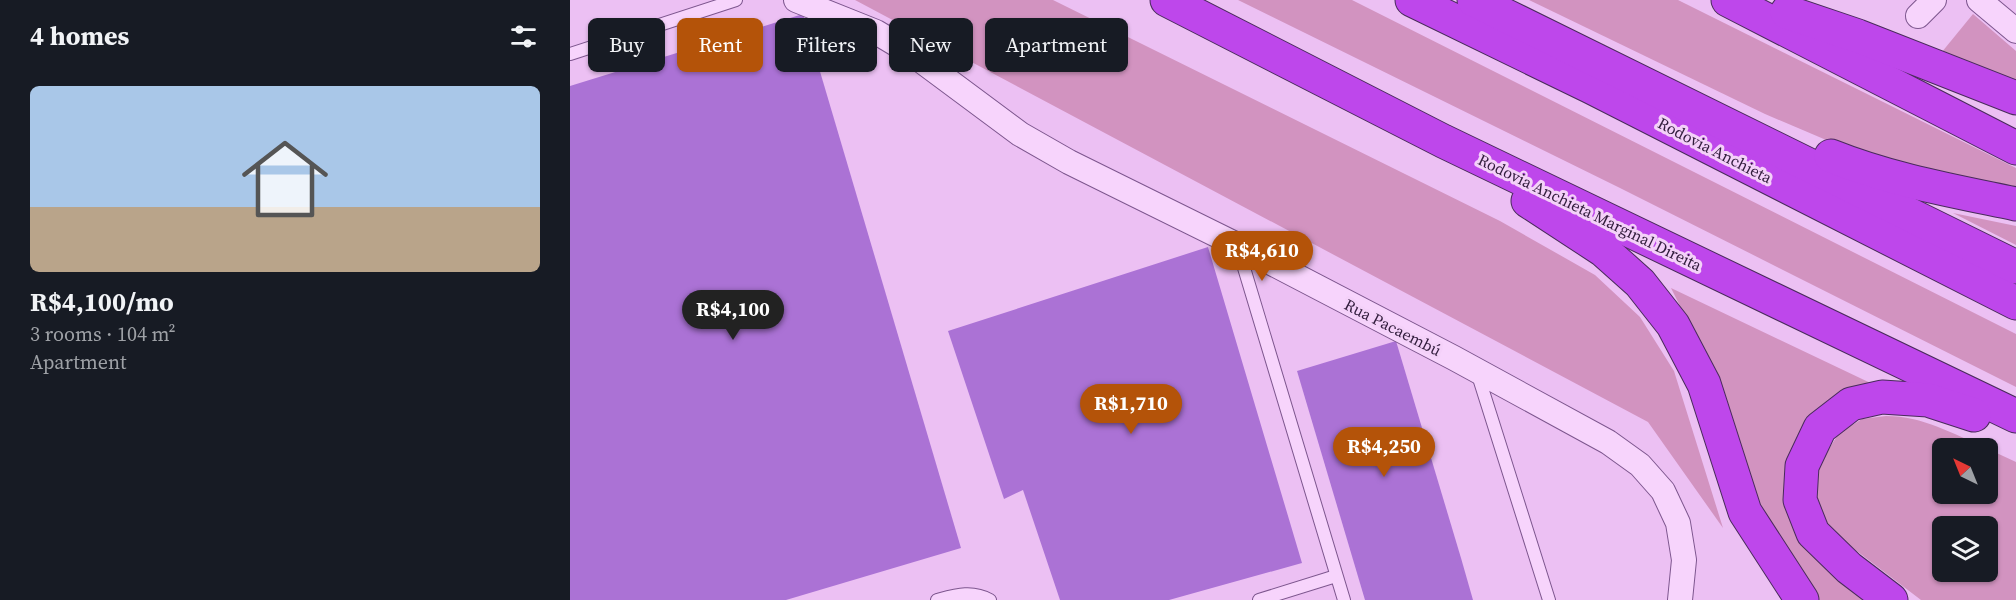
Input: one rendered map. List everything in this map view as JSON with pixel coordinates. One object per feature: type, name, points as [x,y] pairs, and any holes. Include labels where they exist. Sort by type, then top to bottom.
[{"type":"highway","name":"Rodovia Anchieta Marginal Direita","points":[[1167,0],[1443,141],[2016,416]]},
{"type":"highway","name":"Rodovia Anchieta","points":[[1412,0],[1591,87],[2016,303]]},
{"type":"highway","name":"Rodovia Anchieta","points":[[1474,0],[2016,267]]},
{"type":"highway","points":[[1728,0],[2016,148]]},
{"type":"highway","points":[[1750,0],[1858,36],[2016,98]]},
{"type":"highway","points":[[1604,65],[1858,167],[1911,182],[2016,204]]},
{"type":"highway","points":[[1443,141],[1603,250],[1640,283],[1673,324],[1704,384],[1745,512],[1802,600]]},
{"type":"highway","points":[[1891,600],[1849,568],[1813,533],[1800,500],[1802,466],[1820,429],[1851,404],[1882,397],[1928,400],[2016,428]]},
{"type":"street","name":"Rua Pacaembú","points":[[796,0],[876,32],[911,53],[1020,134],[1069,162],[1237,245],[1608,442],[1640,465],[1663,491],[1678,523],[1684,560],[1680,600]]},
{"type":"street","points":[[1979,0],[2016,31]]},
{"type":"lane","points":[[570,54],[736,0]]},
{"type":"lane","points":[[1237,245],[1344,600]]},
{"type":"lane","points":[[1477,372],[1549,600]]},
{"type":"lane","points":[[1259,600],[1336,576]]},
{"type":"lane","points":[[937,600],[958,594],[979,594],[990,600]]},
{"type":"shaded area","points":[[855,0],[1053,0],[1089,18],[985,18],[985,69],[973,63],[973,18],[889,18]]},
{"type":"shaded area","points":[[1238,0],[1352,0],[2016,334],[2016,387],[1620,188]]},
{"type":"shaded area","points":[[1529,0],[1678,0],[2016,168],[2016,189],[1977,185],[1845,148],[1765,114]]},
{"type":"shaded area","points":[[1973,14],[2016,51],[2016,87],[1937,58]]},
{"type":"shaded area","points":[[1128,37],[1500,221],[1595,275],[1640,317],[1674,371],[1723,528],[1648,422],[990,72],[1128,72]]},
{"type":"shaded area","points":[[1953,213],[2016,226],[2016,245]]},
{"type":"shaded area","points":[[1671,288],[1881,388],[1786,476],[1870,600],[1818,600],[1767,532],[1714,374]]},
{"type":"shaded area","points":[[1886,416],[1925,422],[1963,438],[1932,438],[1932,504],[1998,504],[1998,454],[2016,462],[2016,600],[1921,600],[1841,539],[1821,515],[1816,494],[1818,466],[1839,433],[1862,419]]},
{"type":"building","points":[[803,14],[804,18],[790,18]]},
{"type":"building","points":[[775,23],[775,72],[820,72],[961,548],[786,600],[570,600],[570,86],[615,72],[665,72],[665,57],[677,53],[677,72],[763,72],[763,26]]},
{"type":"building","points":[[1208,247],[1302,563],[1169,600],[1060,600],[1023,490],[1004,499],[948,331]]},
{"type":"building","points":[[1396,341],[1473,600],[1365,600],[1297,371]]}]
